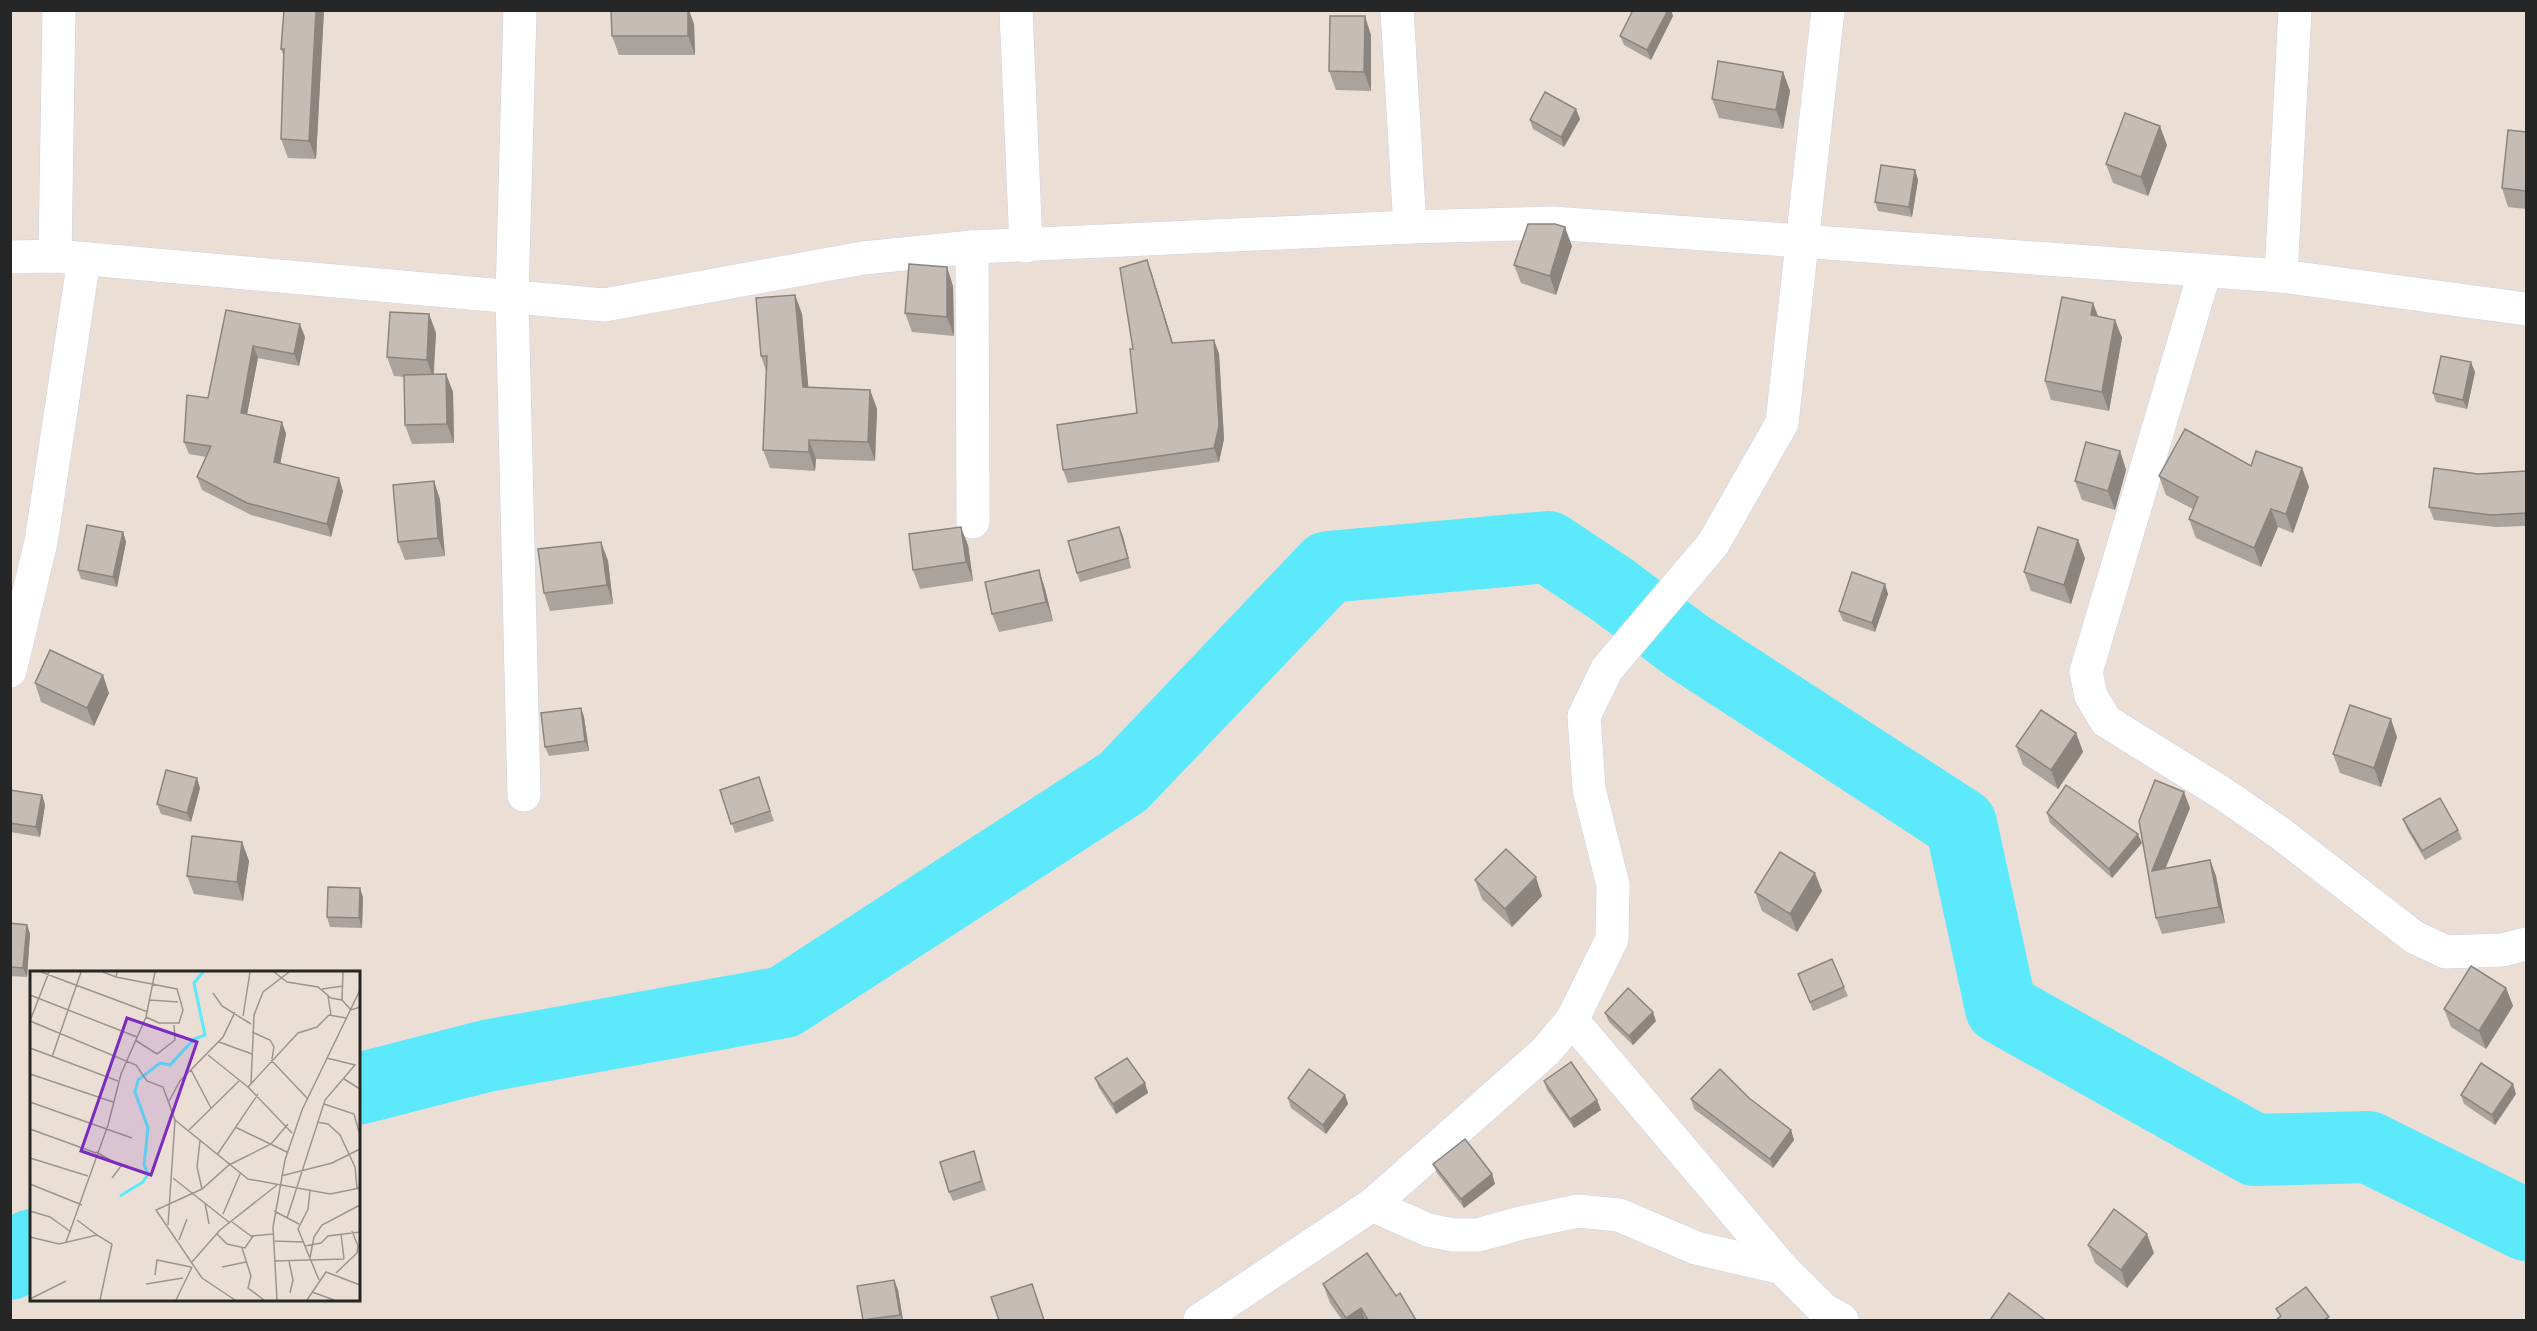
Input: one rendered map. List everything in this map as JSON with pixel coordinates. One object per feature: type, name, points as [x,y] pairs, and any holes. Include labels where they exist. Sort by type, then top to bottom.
[{"type":"street","points":[[10,670],[41,542],[69,258],[59,10]]},
{"type":"street","points":[[520,10],[512,297],[524,795]]},
{"type":"street","points":[[1016,10],[1026,246]]},
{"type":"street","points":[[1397,10],[1410,227]]},
{"type":"street","points":[[1200,1320],[1372,1204],[1545,1052],[1572,1020],[1612,939],[1613,885],[1589,789],[1584,716],[1607,669],[1713,544],[1782,423],[1828,10]]},
{"type":"street","points":[[2281,276],[2295,10]]},
{"type":"street","points":[[10,257],[69,258],[604,305],[863,258],[972,247],[1410,227],[1553,223],[2281,276],[2526,309]]},
{"type":"street","points":[[972,247],[973,522]]},
{"type":"street","points":[[2205,271],[2086,672],[2091,696],[2106,721],[2222,793],[2280,833],[2414,937],[2446,952],[2502,950],[2526,944]]},
{"type":"street","points":[[1572,1020],[1782,1268],[1823,1309],[1842,1320]]},
{"type":"street","points":[[1372,1204],[1428,1230],[1453,1235],[1478,1235],[1521,1222],[1578,1211],[1619,1215],[1696,1248],[1782,1268]]},
{"type":"building","points":[[284,10],[316,10],[309,141],[281,139],[284,49],[281,49]]},
{"type":"building","points":[[611,10],[688,10],[688,36],[612,36]]},
{"type":"building","points":[[1633,10],[1668,10],[1647,50],[1620,36]]},
{"type":"building","points":[[1330,16],[1365,16],[1364,72],[1329,71]]},
{"type":"building","points":[[1718,61],[1783,72],[1776,110],[1712,99]]},
{"type":"building","points":[[1545,92],[1576,109],[1561,137],[1530,120]]},
{"type":"building","points":[[2125,113],[2160,126],[2141,177],[2106,164]]},
{"type":"building","points":[[2508,130],[2526,132],[2526,191],[2502,188]]},
{"type":"building","points":[[1881,165],[1915,170],[1909,207],[1875,202]]},
{"type":"building","points":[[1528,224],[1555,224],[1565,227],[1550,276],[1514,265]]},
{"type":"building","points":[[1147,260],[1172,343],[1214,340],[1219,426],[1214,448],[1063,470],[1057,425],[1137,413],[1130,349],[1133,349],[1120,268]]},
{"type":"building","points":[[909,264],[947,267],[947,317],[905,313]]},
{"type":"building","points":[[795,295],[803,387],[870,390],[868,442],[809,440],[809,452],[763,450],[767,356],[761,356],[756,298]]},
{"type":"building","points":[[2062,297],[2093,303],[2091,315],[2115,320],[2102,392],[2045,381]]},
{"type":"building","points":[[226,310],[300,324],[294,354],[253,346],[241,413],[282,422],[274,462],[339,478],[327,524],[247,503],[197,477],[211,446],[184,442],[187,395],[208,398]]},
{"type":"building","points":[[390,312],[429,314],[427,360],[387,357]]},
{"type":"building","points":[[2441,356],[2471,362],[2463,400],[2433,393]]},
{"type":"building","points":[[446,374],[447,424],[405,425],[404,375]]},
{"type":"building","points":[[2185,429],[2251,466],[2256,451],[2302,468],[2286,514],[2271,509],[2254,548],[2189,519],[2198,497],[2159,476]]},
{"type":"building","points":[[2086,442],[2120,451],[2108,491],[2075,481]]},
{"type":"building","points":[[2434,468],[2478,474],[2526,471],[2526,513],[2491,515],[2429,507]]},
{"type":"building","points":[[434,481],[438,538],[398,542],[393,485]]},
{"type":"building","points":[[87,525],[123,532],[113,577],[78,570]]},
{"type":"building","points":[[961,527],[966,562],[913,570],[909,534]]},
{"type":"building","points":[[1119,527],[1128,558],[1077,573],[1068,541]]},
{"type":"building","points":[[2038,527],[2078,540],[2064,585],[2024,572]]},
{"type":"building","points":[[601,542],[607,585],[544,593],[538,549]]},
{"type":"building","points":[[1039,570],[1046,602],[992,614],[985,582]]},
{"type":"building","points":[[1852,572],[1885,584],[1872,623],[1839,611]]},
{"type":"building","points":[[50,650],[103,675],[87,708],[35,683]]},
{"type":"building","points":[[2350,705],[2391,719],[2374,768],[2333,754]]},
{"type":"building","points":[[581,708],[585,741],[545,747],[541,713]]},
{"type":"building","points":[[2041,710],[2076,733],[2051,770],[2016,746]]},
{"type":"building","points":[[166,770],[197,778],[187,813],[157,804]]},
{"type":"building","points":[[759,777],[770,811],[731,824],[720,790]]},
{"type":"building","points":[[2155,780],[2184,792],[2152,871],[2210,860],[2219,907],[2156,918],[2139,821]]},
{"type":"building","points":[[2066,785],[2138,834],[2109,869],[2047,813]]},
{"type":"building","points":[[10,790],[42,795],[36,827],[10,823]]},
{"type":"building","points":[[2440,798],[2458,830],[2422,851],[2403,819]]},
{"type":"building","points":[[192,836],[242,842],[237,882],[187,876]]},
{"type":"building","points":[[1506,849],[1536,877],[1505,909],[1475,880]]},
{"type":"building","points":[[1780,852],[1815,873],[1790,914],[1755,892]]},
{"type":"building","points":[[328,887],[360,888],[359,918],[327,917]]},
{"type":"building","points":[[10,923],[27,925],[23,968],[10,967]]},
{"type":"building","points":[[1832,959],[1844,987],[1810,1002],[1798,974]]},
{"type":"building","points":[[2471,966],[2506,988],[2479,1031],[2444,1009]]},
{"type":"building","points":[[1628,988],[1653,1012],[1629,1036],[1605,1013]]},
{"type":"building","points":[[1127,1058],[1145,1083],[1113,1104],[1095,1078]]},
{"type":"building","points":[[1571,1062],[1597,1100],[1570,1119],[1544,1081]]},
{"type":"building","points":[[2481,1063],[2513,1084],[2492,1115],[2461,1095]]},
{"type":"building","points":[[1309,1069],[1345,1095],[1323,1125],[1288,1098]]},
{"type":"building","points":[[1720,1069],[1749,1098],[1791,1130],[1770,1159],[1691,1099]]},
{"type":"building","points":[[1465,1139],[1492,1174],[1461,1199],[1433,1164]]},
{"type":"building","points":[[974,1151],[982,1181],[949,1192],[940,1162]]},
{"type":"building","points":[[2114,1209],[2147,1234],[2121,1270],[2088,1245]]},
{"type":"building","points":[[1367,1253],[1396,1296],[1400,1293],[1416,1320],[1368,1320],[1361,1308],[1346,1318],[1323,1284]]},
{"type":"building","points":[[894,1280],[900,1315],[863,1320],[857,1286]]},
{"type":"building","points":[[1032,1284],[1044,1320],[999,1320],[991,1297]]},
{"type":"building","points":[[2306,1287],[2329,1317],[2324,1320],[2276,1320],[2281,1316],[2276,1309]]},
{"type":"building","points":[[2009,1293],[2044,1319],[1990,1320]]},
{"type":"waterway","points":[[360,1088],[486,1056],[784,1002],[1123,782],[1328,567],[1548,547],[1614,591],[1687,646],[1961,824],[2001,1008],[2255,1150],[2368,1147],[2526,1225]]},
{"type":"waterway","points":[[10,1264],[30,1247]]}]
